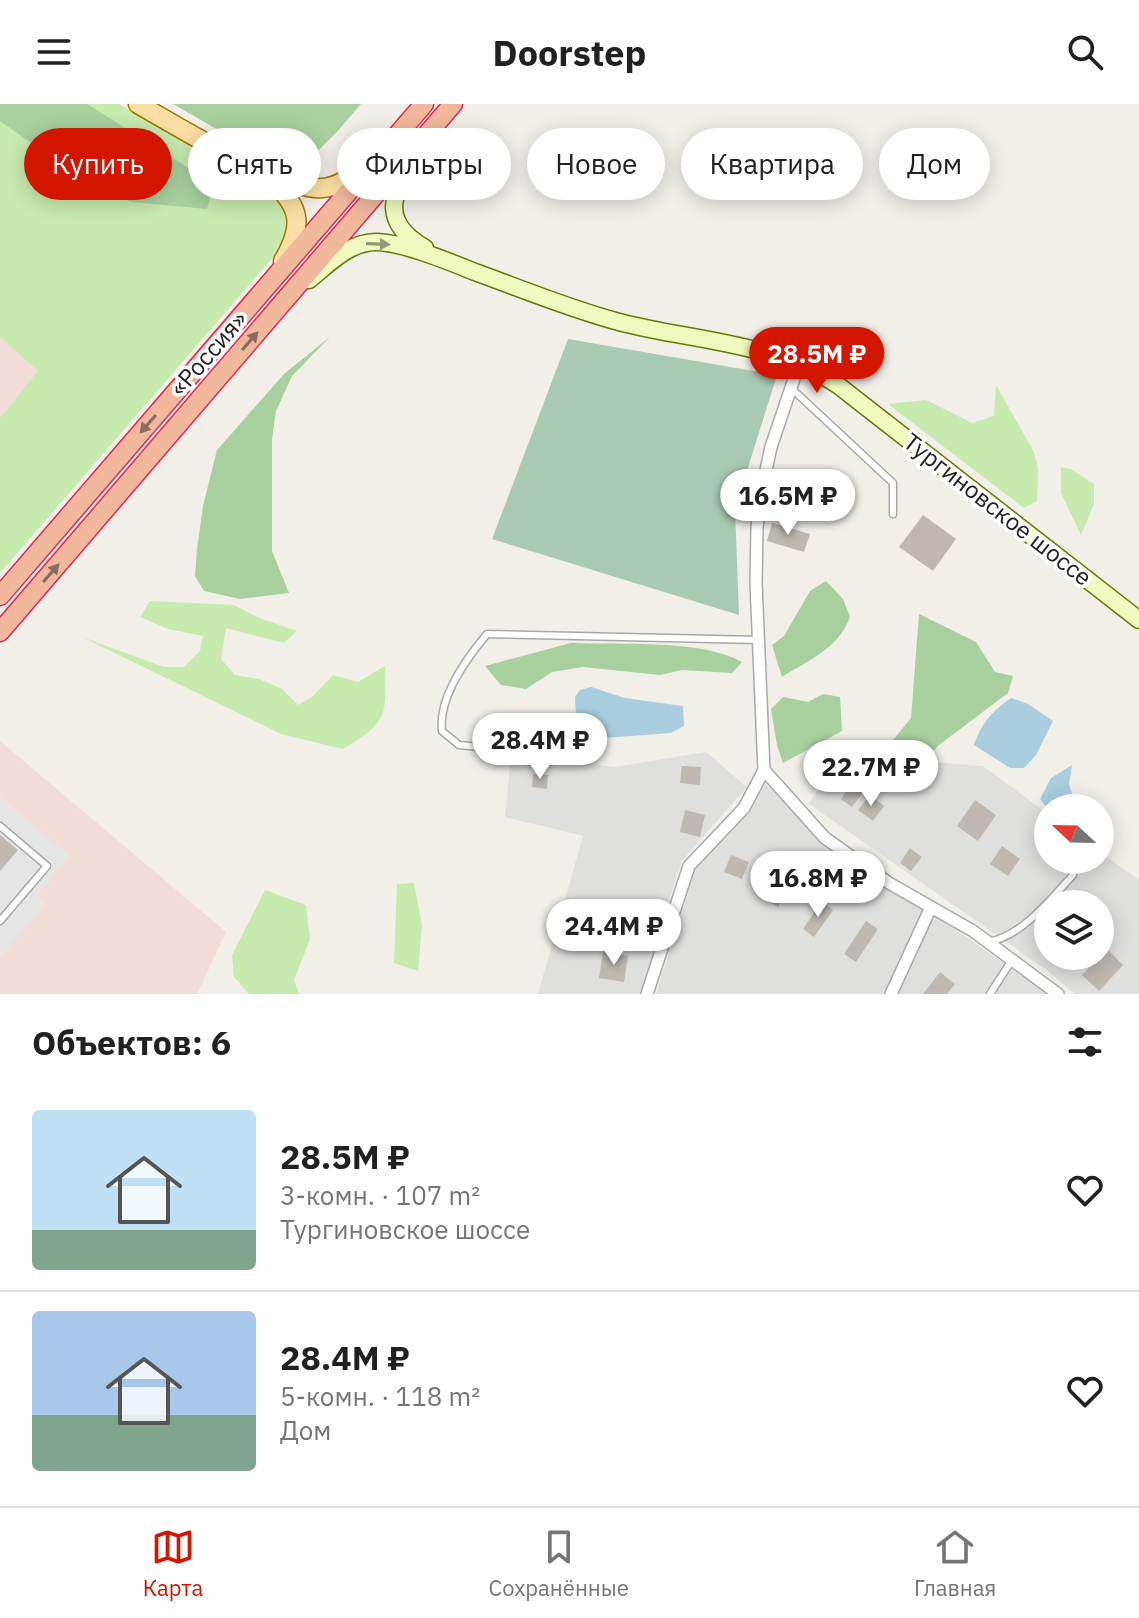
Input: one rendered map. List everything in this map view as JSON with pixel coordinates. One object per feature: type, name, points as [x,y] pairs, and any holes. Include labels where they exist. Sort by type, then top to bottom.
[{"type":"highway","name":"«Россия»","points":[[403,128],[424,104]]},
{"type":"highway","name":"«Россия»","points":[[431,128],[453,104]]},
{"type":"highway","name":"«Россия»","points":[[0,596],[341,200]]},
{"type":"highway","name":"«Россия»","points":[[0,632],[370,200]]},
{"type":"main road","points":[[138,104],[188,131]]},
{"type":"main road","points":[[272,281],[294,242],[297,222],[290,200]]},
{"type":"main road","name":"Тургиновское шоссе","points":[[395,200],[394,212],[400,227],[410,239],[450,263]]},
{"type":"main road","name":"Тургиновское шоссе","points":[[289,295],[344,253],[363,244],[384,243],[618,322],[758,352],[799,364],[839,386],[1139,620]]},
{"type":"street","points":[[647,994],[689,866],[744,808],[764,770],[757,528],[771,447],[799,364]]},
{"type":"street","points":[[764,770],[825,838],[889,883],[988,942],[1058,994]]},
{"type":"street","points":[[891,994],[931,907]]},
{"type":"lane","points":[[791,388],[893,483],[893,514]]},
{"type":"lane","points":[[511,750],[459,745],[442,731],[443,708],[472,652],[487,634],[759,640]]},
{"type":"lane","points":[[0,826],[47,866],[0,921]]},
{"type":"lane","points":[[988,942],[1009,935],[1073,875]]},
{"type":"lane","points":[[990,994],[1012,960]]},
{"type":"shaded area","points":[[0,337],[39,371],[0,418]]},
{"type":"shaded area","points":[[0,741],[226,932],[197,994],[0,994]]},
{"type":"shaded area","points":[[706,752],[747,787],[681,862],[641,994],[538,994],[583,836],[505,817],[511,753],[614,767]]},
{"type":"shaded area","points":[[840,755],[983,766],[1034,804],[1034,874],[1114,874],[1114,862],[1139,880],[1139,994],[1075,994],[1047,970],[1114,970],[1114,890],[1034,890],[1034,961],[809,804]]},
{"type":"shaded area","points":[[766,783],[824,843],[923,910],[885,994],[656,994],[695,870],[750,812]]},
{"type":"shaded area","points":[[0,796],[70,856],[37,896],[46,904],[0,958]]},
{"type":"shaded area","points":[[934,915],[1049,994],[898,994]]},
{"type":"green space","points":[[0,104],[119,104],[161,128],[24,128],[24,200],[172,200],[172,134],[188,143],[188,200],[279,200],[289,215],[286,240],[269,262],[0,573],[0,418],[38,371],[0,337]]},
{"type":"green space","points":[[0,104],[87,104],[125,128],[24,128],[24,138],[0,121]]},
{"type":"green space","points":[[173,104],[361,104],[321,148],[321,128],[215,128]]},
{"type":"green space","points":[[172,158],[188,168],[188,200],[210,200],[207,209],[126,200],[172,200]]},
{"type":"green space","points":[[330,337],[292,376],[276,411],[272,439],[272,551],[289,593],[240,599],[204,591],[195,576],[197,549],[203,506],[217,450],[285,373]]},
{"type":"green space","points":[[568,339],[777,375],[735,509],[739,615],[492,539]]},
{"type":"green space","points":[[996,385],[1034,452],[1038,468],[1037,501],[1024,508],[888,404],[926,400],[972,423],[994,416]]},
{"type":"green space","points":[[1061,467],[1071,469],[1094,484],[1094,504],[1081,535],[1061,493]]},
{"type":"green space","points":[[826,581],[843,599],[850,617],[845,628],[831,645],[782,677],[772,645],[784,636],[810,591]]},
{"type":"green space","points":[[150,601],[234,605],[297,631],[284,643],[226,628],[221,659],[235,675],[259,679],[282,689],[298,705],[312,697],[333,675],[358,682],[385,666],[385,697],[381,716],[369,732],[343,749],[281,734],[82,637],[164,667],[184,667],[200,651],[203,636],[168,629],[140,617]]},
{"type":"green space","points":[[919,614],[976,642],[995,672],[1013,676],[1008,693],[939,745],[910,774],[884,784],[870,761],[885,750],[911,718]]},
{"type":"green space","points":[[571,643],[683,646],[742,662],[732,673],[682,670],[660,675],[583,667],[552,672],[526,689],[501,685],[485,666]]},
{"type":"green space","points":[[823,694],[840,697],[842,731],[783,763],[771,709],[783,697],[808,702]]},
{"type":"green space","points":[[414,883],[422,925],[418,971],[394,963],[397,884]]},
{"type":"green space","points":[[265,890],[306,905],[310,939],[294,980],[299,994],[249,994],[234,977],[232,955]]},
{"type":"water","points":[[591,687],[625,698],[683,706],[684,726],[671,733],[577,740],[575,697],[580,690]]},
{"type":"water","points":[[1011,698],[1028,704],[1053,721],[1036,755],[1024,768],[1010,768],[974,745],[988,718]]},
{"type":"water","points":[[1072,765],[1069,784],[1072,794],[1043,794],[1051,778]]},
{"type":"building","points":[[923,515],[956,539],[933,571],[899,547]]},
{"type":"building","points":[[772,523],[810,534],[804,552],[767,541]]},
{"type":"building","points":[[682,766],[701,767],[700,785],[680,783]]},
{"type":"building","points":[[533,774],[548,775],[547,789],[532,787]]},
{"type":"building","points":[[851,784],[863,792],[852,807],[841,799]]},
{"type":"building","points":[[870,795],[884,806],[873,821],[858,810]]},
{"type":"building","points":[[975,800],[996,815],[978,841],[957,826]]},
{"type":"building","points":[[685,810],[705,815],[700,837],[680,832]]},
{"type":"building","points":[[0,835],[18,850],[0,871]]},
{"type":"building","points":[[1002,846],[1020,859],[1008,876],[990,864]]},
{"type":"building","points":[[910,848],[922,857],[911,871],[900,863]]},
{"type":"building","points":[[731,855],[749,862],[742,879],[724,872]]},
{"type":"building","points":[[782,874],[793,881],[778,907],[766,900]]},
{"type":"building","points":[[642,901],[662,906],[657,925],[638,920]]},
{"type":"building","points":[[821,902],[833,910],[814,937],[803,929]]},
{"type":"building","points":[[866,921],[878,929],[856,962],[844,954]]},
{"type":"building","points":[[603,952],[628,956],[624,982],[599,978]]},
{"type":"building","points":[[1114,956],[1123,965],[1099,991],[1082,975],[1087,970],[1114,970]]},
{"type":"building","points":[[940,972],[955,984],[947,994],[923,994]]}]
